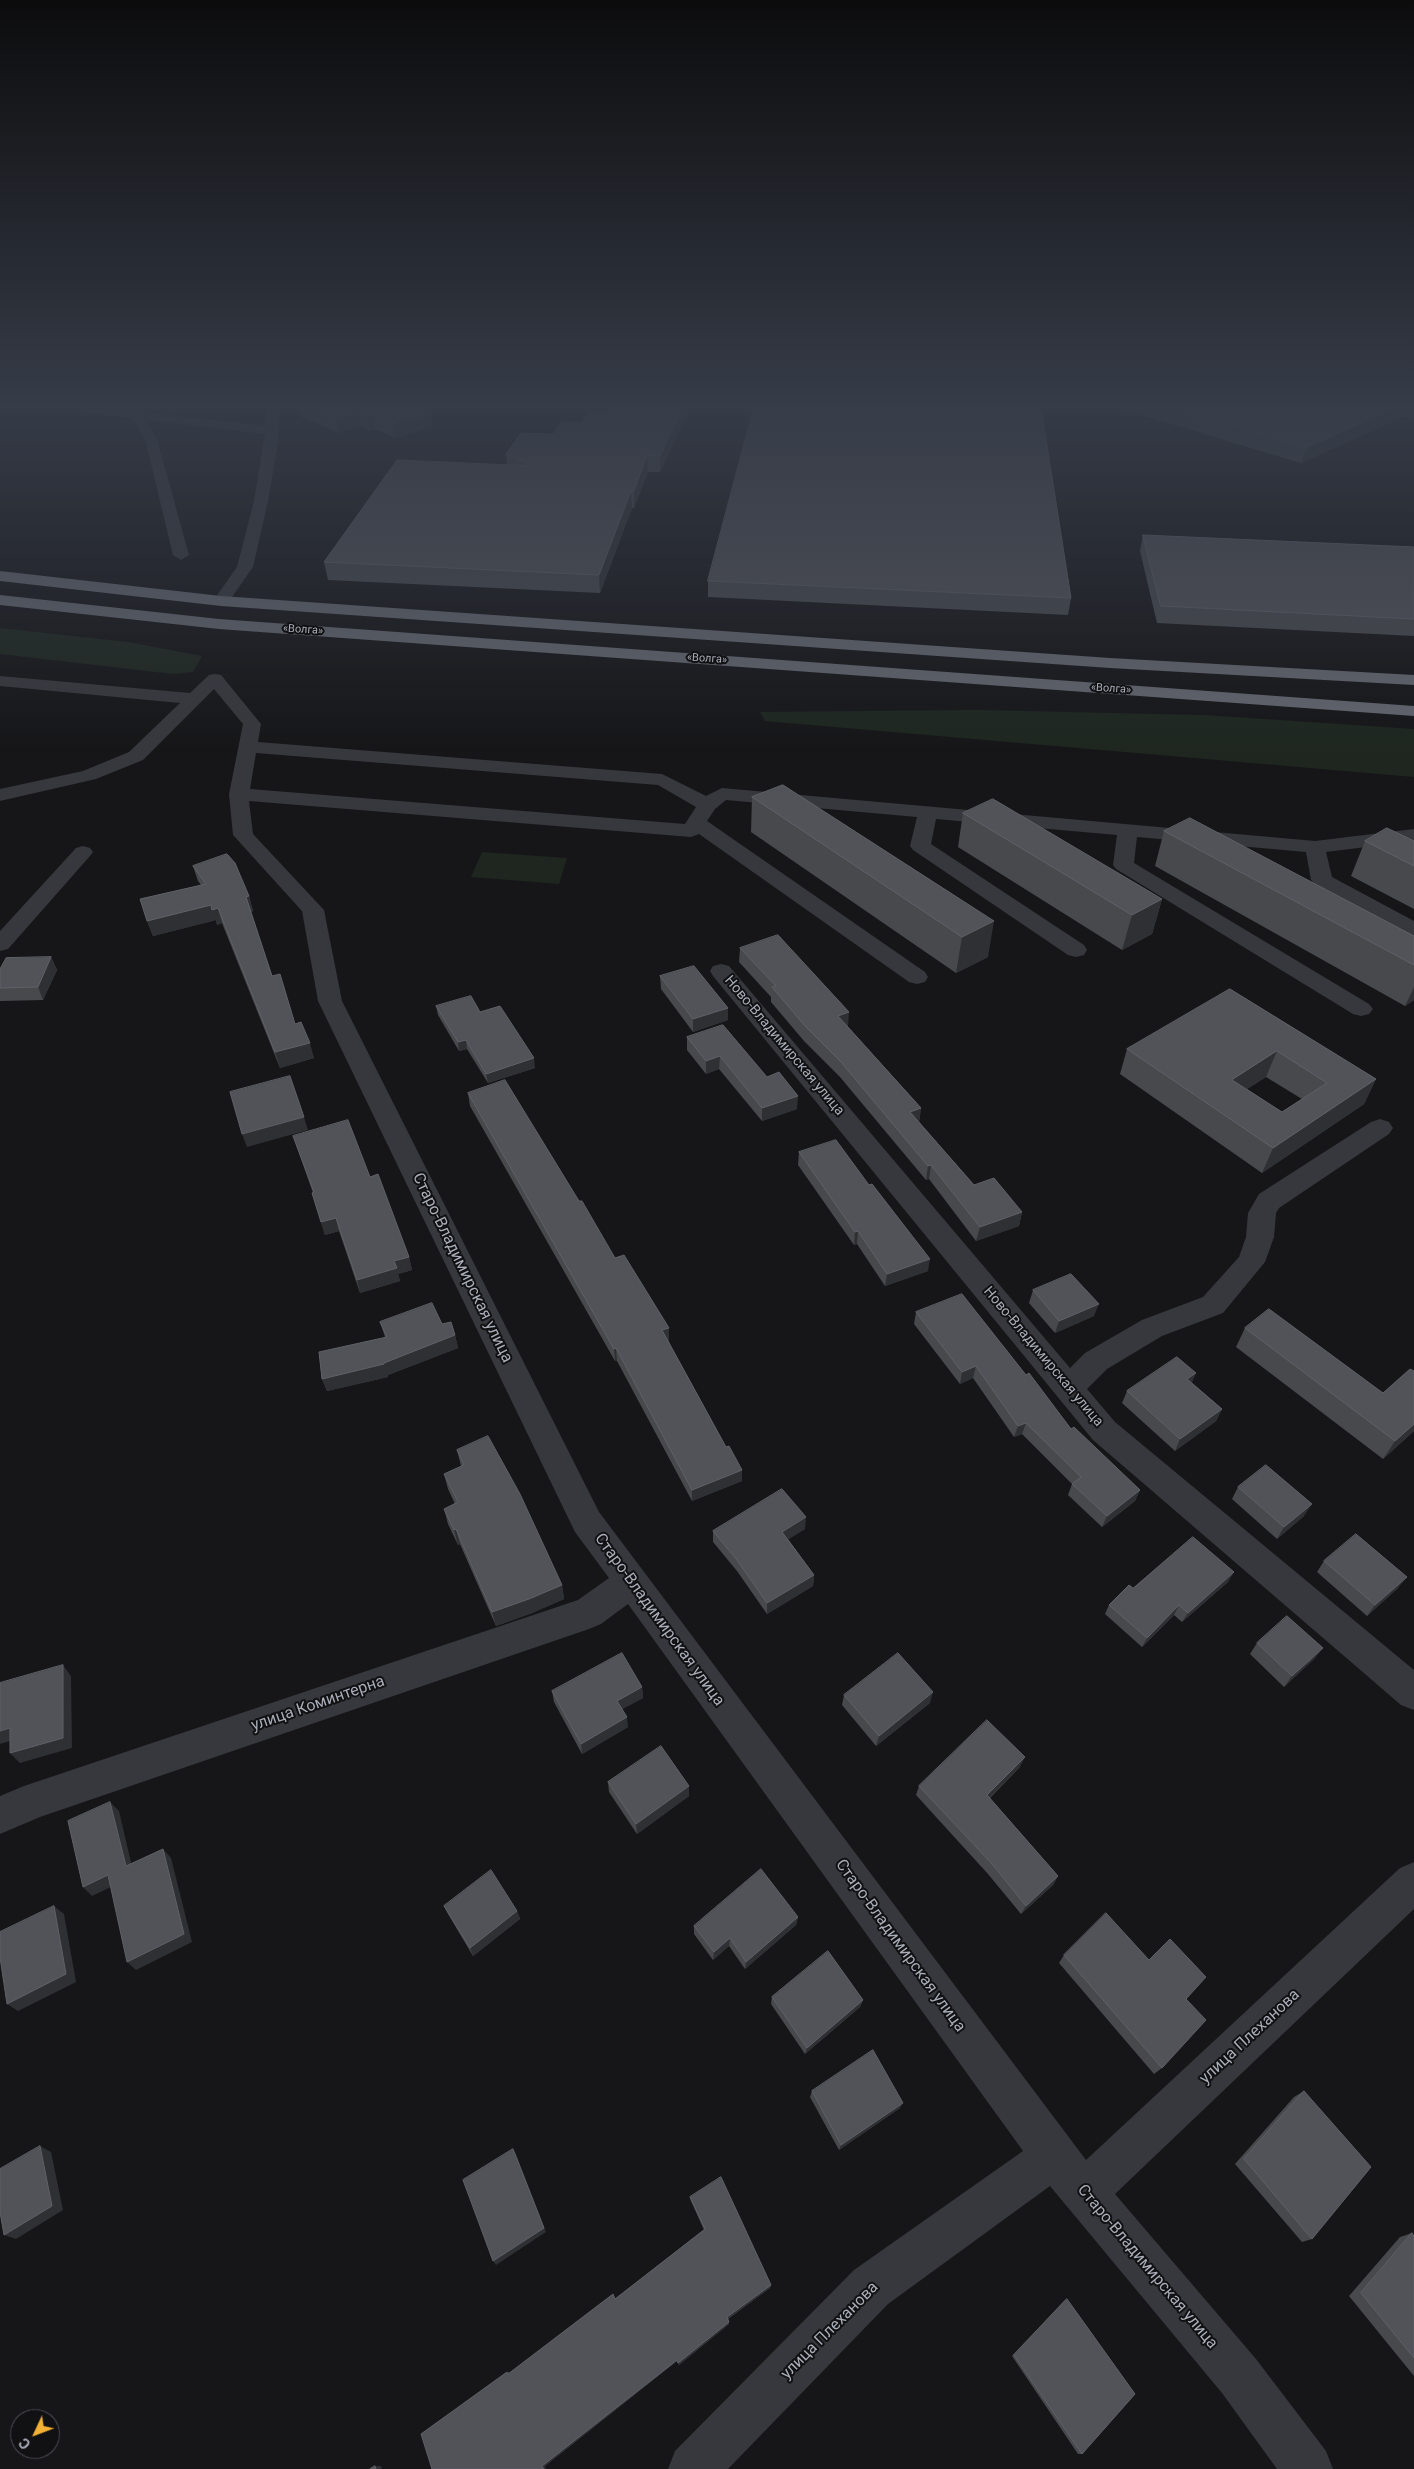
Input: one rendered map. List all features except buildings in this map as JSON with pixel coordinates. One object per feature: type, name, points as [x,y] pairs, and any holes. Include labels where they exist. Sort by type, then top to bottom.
[{"type":"highway","name":"«Волга»","points":[[0,576],[221,601],[1110,663],[1414,680]]},
{"type":"highway","name":"«Волга»","points":[[0,600],[219,624],[1414,711]]},
{"type":"street","points":[[172,522],[181,556]]},
{"type":"street","points":[[221,601],[245,567],[256,522]]},
{"type":"street","points":[[0,681],[223,712],[662,780],[702,814],[917,977]]},
{"type":"street","points":[[0,795],[89,776],[136,756],[174,717],[223,712]]},
{"type":"street","name":"Старо-Владимирская улица","points":[[223,712],[239,794],[243,835],[313,910],[330,1001],[587,1522],[1054,2156],[1239,2376],[1308,2469]]},
{"type":"street","points":[[239,794],[691,831],[702,814],[722,794],[1315,847],[1414,835]]},
{"type":"street","points":[[928,812],[920,846],[1076,950]]},
{"type":"street","points":[[1128,830],[1123,865],[1361,1009]]},
{"type":"street","points":[[1315,847],[1322,880],[1414,930]]},
{"type":"street","points":[[0,944],[83,852]]},
{"type":"street","name":"Ново-Владимирская улица","points":[[721,971],[1104,1431],[1414,1693]]},
{"type":"street","points":[[1069,1388],[1096,1361],[1152,1328],[1213,1306],[1251,1262],[1260,1237],[1262,1213],[1269,1201],[1380,1128]]},
{"type":"street","name":"улица Коминтерна","points":[[0,1815],[46,1796],[588,1613],[631,1582]]},
{"type":"street","name":"улица Плеханова","points":[[1085,2192],[1414,1882]]},
{"type":"street","name":"улица Плеханова","points":[[693,2469],[871,2287],[1054,2156]]},
{"type":"shaded area","points":[[0,628],[128,642],[202,656],[193,672],[173,674],[0,654]]},
{"type":"shaded area","points":[[978,710],[1204,715],[1414,729],[1414,777],[765,721],[760,712]]},
{"type":"shaded area","points":[[482,852],[567,858],[559,884],[471,877]]}]
